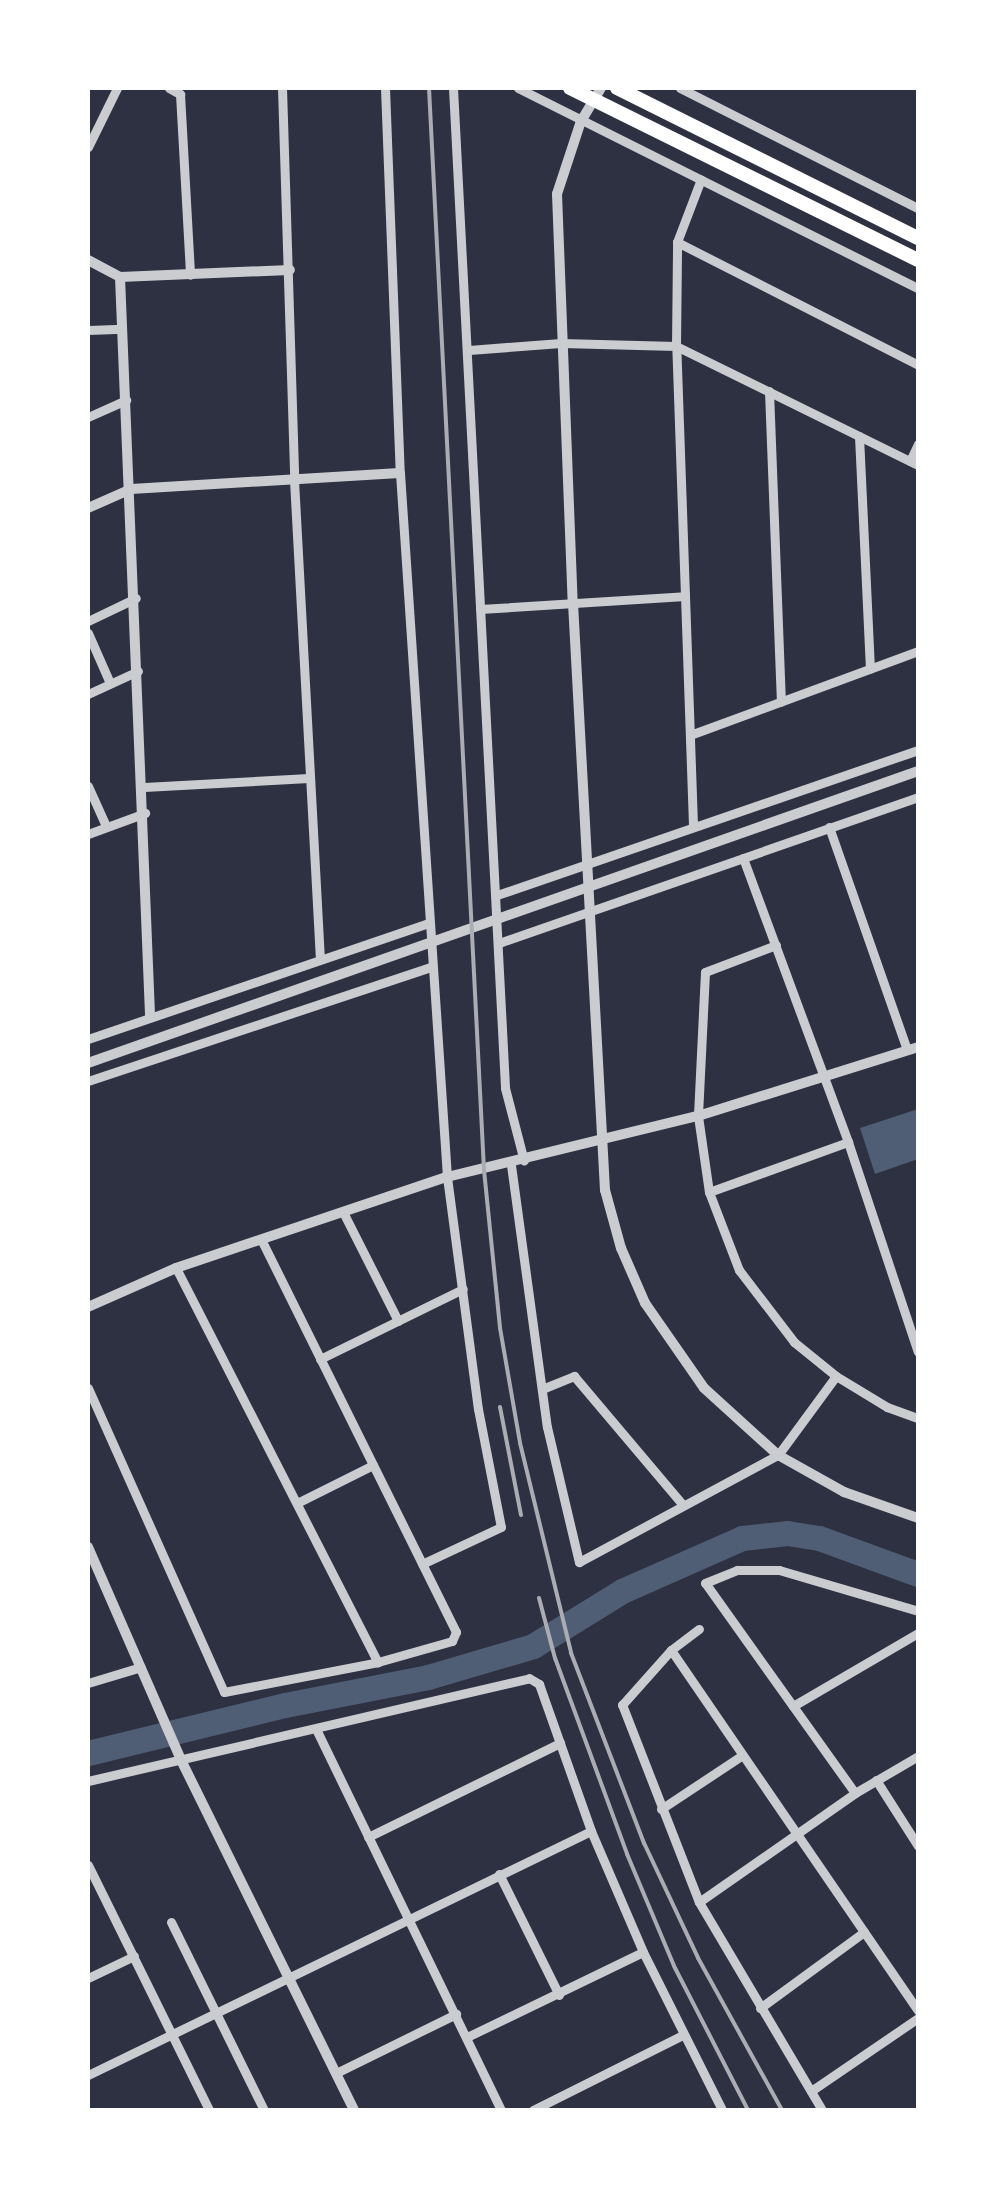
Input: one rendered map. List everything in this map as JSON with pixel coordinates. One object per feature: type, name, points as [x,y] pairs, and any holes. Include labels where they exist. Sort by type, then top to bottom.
[{"type":"highway","points":[[570,88],[918,260]]},
{"type":"highway","points":[[616,88],[918,238]]},
{"type":"street","points":[[88,147],[117,88]]},
{"type":"street","points":[[168,88],[180,94],[190,274]]},
{"type":"street","points":[[282,88],[294,480],[320,956]]},
{"type":"street","points":[[385,88],[400,474],[446,1178],[478,1408],[501,1527],[422,1564]]},
{"type":"street","points":[[452,88],[469,350],[505,1088],[524,1161]]},
{"type":"street","points":[[518,88],[918,288]]},
{"type":"street","points":[[600,88],[581,121],[557,194],[573,603],[605,1190],[621,1248],[645,1303],[670,1345],[704,1388],[778,1455],[844,1492],[918,1518]]},
{"type":"street","points":[[680,88],[918,208]]},
{"type":"street","points":[[693,825],[676,346],[677,242],[701,180]]},
{"type":"street","points":[[677,242],[918,365]]},
{"type":"street","points":[[88,260],[120,278],[290,270]]},
{"type":"street","points":[[120,278],[144,787],[150,1014]]},
{"type":"street","points":[[88,330],[122,328]]},
{"type":"street","points":[[469,350],[561,343],[676,346],[914,463],[918,444]]},
{"type":"street","points":[[769,392],[780,702]]},
{"type":"street","points":[[88,418],[126,400]]},
{"type":"street","points":[[859,436],[870,669]]},
{"type":"street","points":[[88,508],[131,489],[400,474]]},
{"type":"street","points":[[480,609],[685,596]]},
{"type":"street","points":[[88,622],[136,598]]},
{"type":"street","points":[[88,634],[110,683]]},
{"type":"street","points":[[690,735],[916,652],[918,668]]},
{"type":"street","points":[[88,694],[138,671]]},
{"type":"street","points":[[497,895],[918,750]]},
{"type":"street","points":[[88,1063],[918,771]]},
{"type":"street","points":[[144,787],[309,778]]},
{"type":"street","points":[[88,786],[106,826]]},
{"type":"street","points":[[499,943],[918,797]]},
{"type":"street","points":[[88,834],[144,812]]},
{"type":"street","points":[[88,1307],[176,1268],[446,1178],[512,1165],[698,1116],[913,1048],[829,827]]},
{"type":"street","points":[[744,858],[848,1142],[918,1352]]},
{"type":"street","points":[[88,1040],[150,1014],[428,923]]},
{"type":"street","points":[[776,945],[705,972],[698,1116],[709,1192],[740,1270],[794,1342],[836,1376],[887,1407],[918,1418]]},
{"type":"street","points":[[88,1081],[430,968]]},
{"type":"street","points":[[709,1192],[848,1142]]},
{"type":"street","points":[[512,1165],[542,1388],[579,1562],[778,1455],[836,1376]]},
{"type":"street","points":[[343,1212],[398,1320]]},
{"type":"street","points":[[88,1388],[224,1692],[378,1662],[452,1640],[456,1632],[260,1240]]},
{"type":"street","points":[[176,1268],[378,1662]]},
{"type":"street","points":[[320,1359],[463,1289]]},
{"type":"street","points":[[542,1388],[574,1376],[682,1505]]},
{"type":"street","points":[[297,1503],[372,1466]]},
{"type":"street","points":[[88,1548],[180,1756],[354,2110]]},
{"type":"street","points":[[855,1793],[705,1583],[736,1570],[779,1570],[918,1611]]},
{"type":"street","points":[[699,1629],[671,1650],[622,1705],[700,1902],[822,2110]]},
{"type":"street","points":[[793,1706],[918,1633]]},
{"type":"street","points":[[671,1650],[918,2014],[810,2092]]},
{"type":"street","points":[[88,1682],[141,1667]]},
{"type":"street","points":[[88,1781],[180,1756],[316,1729],[529,1678],[539,1684],[591,1831],[643,1952],[722,2110]]},
{"type":"street","points":[[316,1729],[502,2110]]},
{"type":"street","points":[[368,1837],[560,1743]]},
{"type":"street","points":[[661,1808],[742,1756]]},
{"type":"street","points":[[700,1902],[855,1793],[918,1756]]},
{"type":"street","points":[[876,1780],[918,1846]]},
{"type":"street","points":[[88,2075],[591,1831]]},
{"type":"street","points":[[88,1865],[209,2110]]},
{"type":"street","points":[[500,1874],[559,1995]]},
{"type":"street","points":[[171,1922],[264,2110]]},
{"type":"street","points":[[760,2008],[864,1932]]},
{"type":"street","points":[[468,2037],[643,1952]]},
{"type":"street","points":[[88,1978],[134,1956]]},
{"type":"street","points":[[336,2073],[456,2014]]},
{"type":"street","points":[[533,2110],[683,2035]]},
{"type":"water","points":[[918,1109],[918,1159],[875,1174],[860,1128]]},
{"type":"waterway","points":[[88,1753],[285,1705],[428,1677],[533,1646],[622,1591],[742,1538],[787,1533],[819,1538],[918,1574]]},
{"type":"railway","points":[[429,88],[484,1170],[500,1328],[520,1443],[571,1653],[644,1843],[698,1958],[782,2110]]},
{"type":"railway","points":[[500,1407],[521,1515]]},
{"type":"railway","points":[[539,1598],[555,1658],[627,1854],[674,1966],[748,2110]]}]
